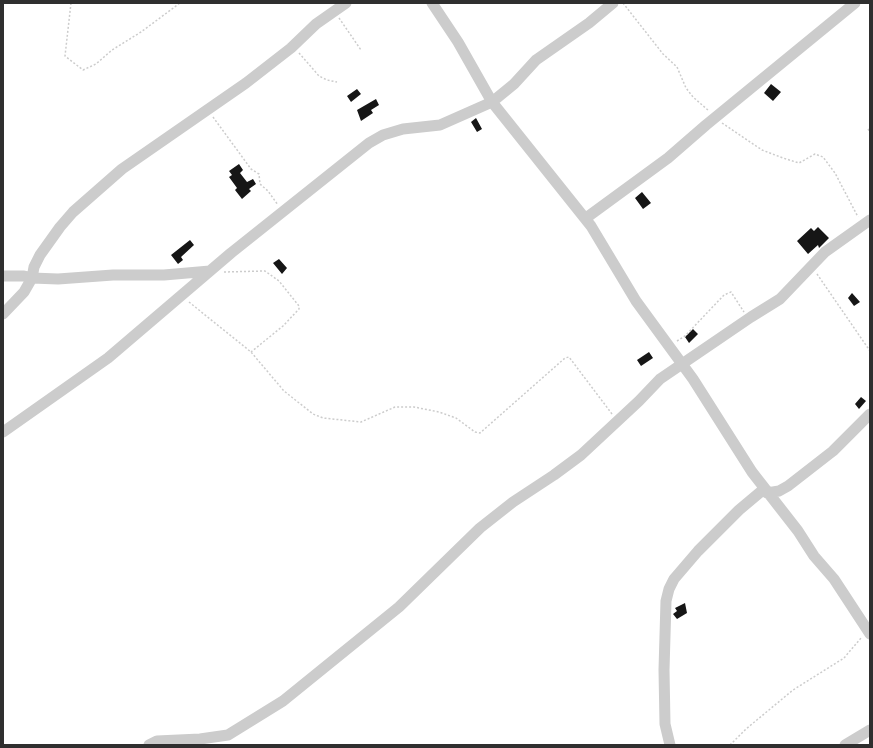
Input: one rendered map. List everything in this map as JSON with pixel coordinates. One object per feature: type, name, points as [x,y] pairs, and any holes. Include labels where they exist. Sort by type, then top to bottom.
[{"type":"street","points":[[432,3],[458,42],[492,102],[586,218],[636,301],[693,379],[752,472],[798,531],[814,556],[834,579],[869,630]]},
{"type":"street","points":[[3,432],[108,358],[283,210],[368,143],[383,135],[404,129],[440,125],[492,102],[514,84],[536,60],[589,23],[613,3]]},
{"type":"street","points":[[586,218],[668,158],[715,117],[855,3]]},
{"type":"street","points":[[3,314],[16,301],[32,278],[34,267],[40,255],[73,212],[122,169],[206,109],[246,83],[291,48],[316,24],[341,6]]},
{"type":"street","points":[[149,745],[157,741],[173,743],[228,735],[283,701],[399,606],[480,528],[513,502],[581,455],[660,379],[749,318],[780,299],[825,252],[868,222]]},
{"type":"street","points":[[3,276],[58,279],[113,275],[145,276],[210,271]]},
{"type":"street","points":[[670,745],[665,724],[664,670],[666,601],[669,589],[674,579],[698,551],[739,510],[766,491],[778,491],[788,486],[833,451],[870,414]]},
{"type":"street","points":[[845,745],[870,730]]},
{"type":"path","points":[[71,3],[65,56],[81,69],[85,70],[96,64],[112,50],[141,32],[180,3]]},
{"type":"path","points":[[623,3],[663,54],[677,67],[686,88],[692,97],[715,117],[762,150],[799,163],[815,154],[823,157],[844,189],[854,211],[868,222]]},
{"type":"path","points":[[341,6],[338,17],[361,50]]},
{"type":"path","points":[[291,48],[300,54],[319,76],[327,80],[337,82]]},
{"type":"path","points":[[206,109],[224,130],[251,169],[259,174],[260,184],[268,191],[283,210]]},
{"type":"path","points":[[868,128],[870,132]]},
{"type":"path","points":[[812,266],[870,351]]},
{"type":"path","points":[[210,271],[265,271],[279,281],[300,306],[283,326],[251,352]]},
{"type":"path","points":[[669,347],[685,336],[715,302],[728,293],[732,292],[734,294],[737,303],[749,318]]},
{"type":"path","points":[[181,296],[251,352],[284,391],[313,414],[323,418],[361,422],[396,407],[414,407],[438,412],[456,418],[478,433],[482,432],[565,358],[569,358],[617,421]]},
{"type":"path","points":[[730,745],[746,729],[793,690],[844,658],[869,630]]},
{"type":"building","points":[[771,84],[781,92],[773,101],[764,93]]},
{"type":"building","points":[[357,89],[361,94],[351,102],[347,96]]},
{"type":"building","points":[[376,99],[379,105],[371,110],[373,113],[361,121],[357,110]]},
{"type":"building","points":[[476,118],[482,129],[477,132],[471,122]]},
{"type":"building","points":[[239,164],[243,170],[240,173],[247,182],[253,179],[256,184],[249,189],[251,191],[242,199],[235,190],[237,188],[229,177],[232,175],[229,171]]},
{"type":"building","points":[[642,192],[651,203],[643,209],[635,198]]},
{"type":"building","points":[[818,227],[829,238],[819,248],[818,245],[808,254],[797,241],[811,228],[814,231]]},
{"type":"building","points":[[190,240],[194,245],[181,257],[183,260],[178,264],[171,255]]},
{"type":"building","points":[[279,259],[287,268],[282,274],[273,263]]},
{"type":"building","points":[[852,293],[860,302],[854,306],[848,298]]},
{"type":"building","points":[[693,329],[698,334],[689,343],[685,337]]},
{"type":"building","points":[[649,352],[653,358],[641,366],[637,360]]},
{"type":"building","points":[[861,397],[866,401],[859,409],[855,404]]},
{"type":"building","points":[[685,603],[687,613],[677,619],[673,614],[677,611],[675,608]]}]
